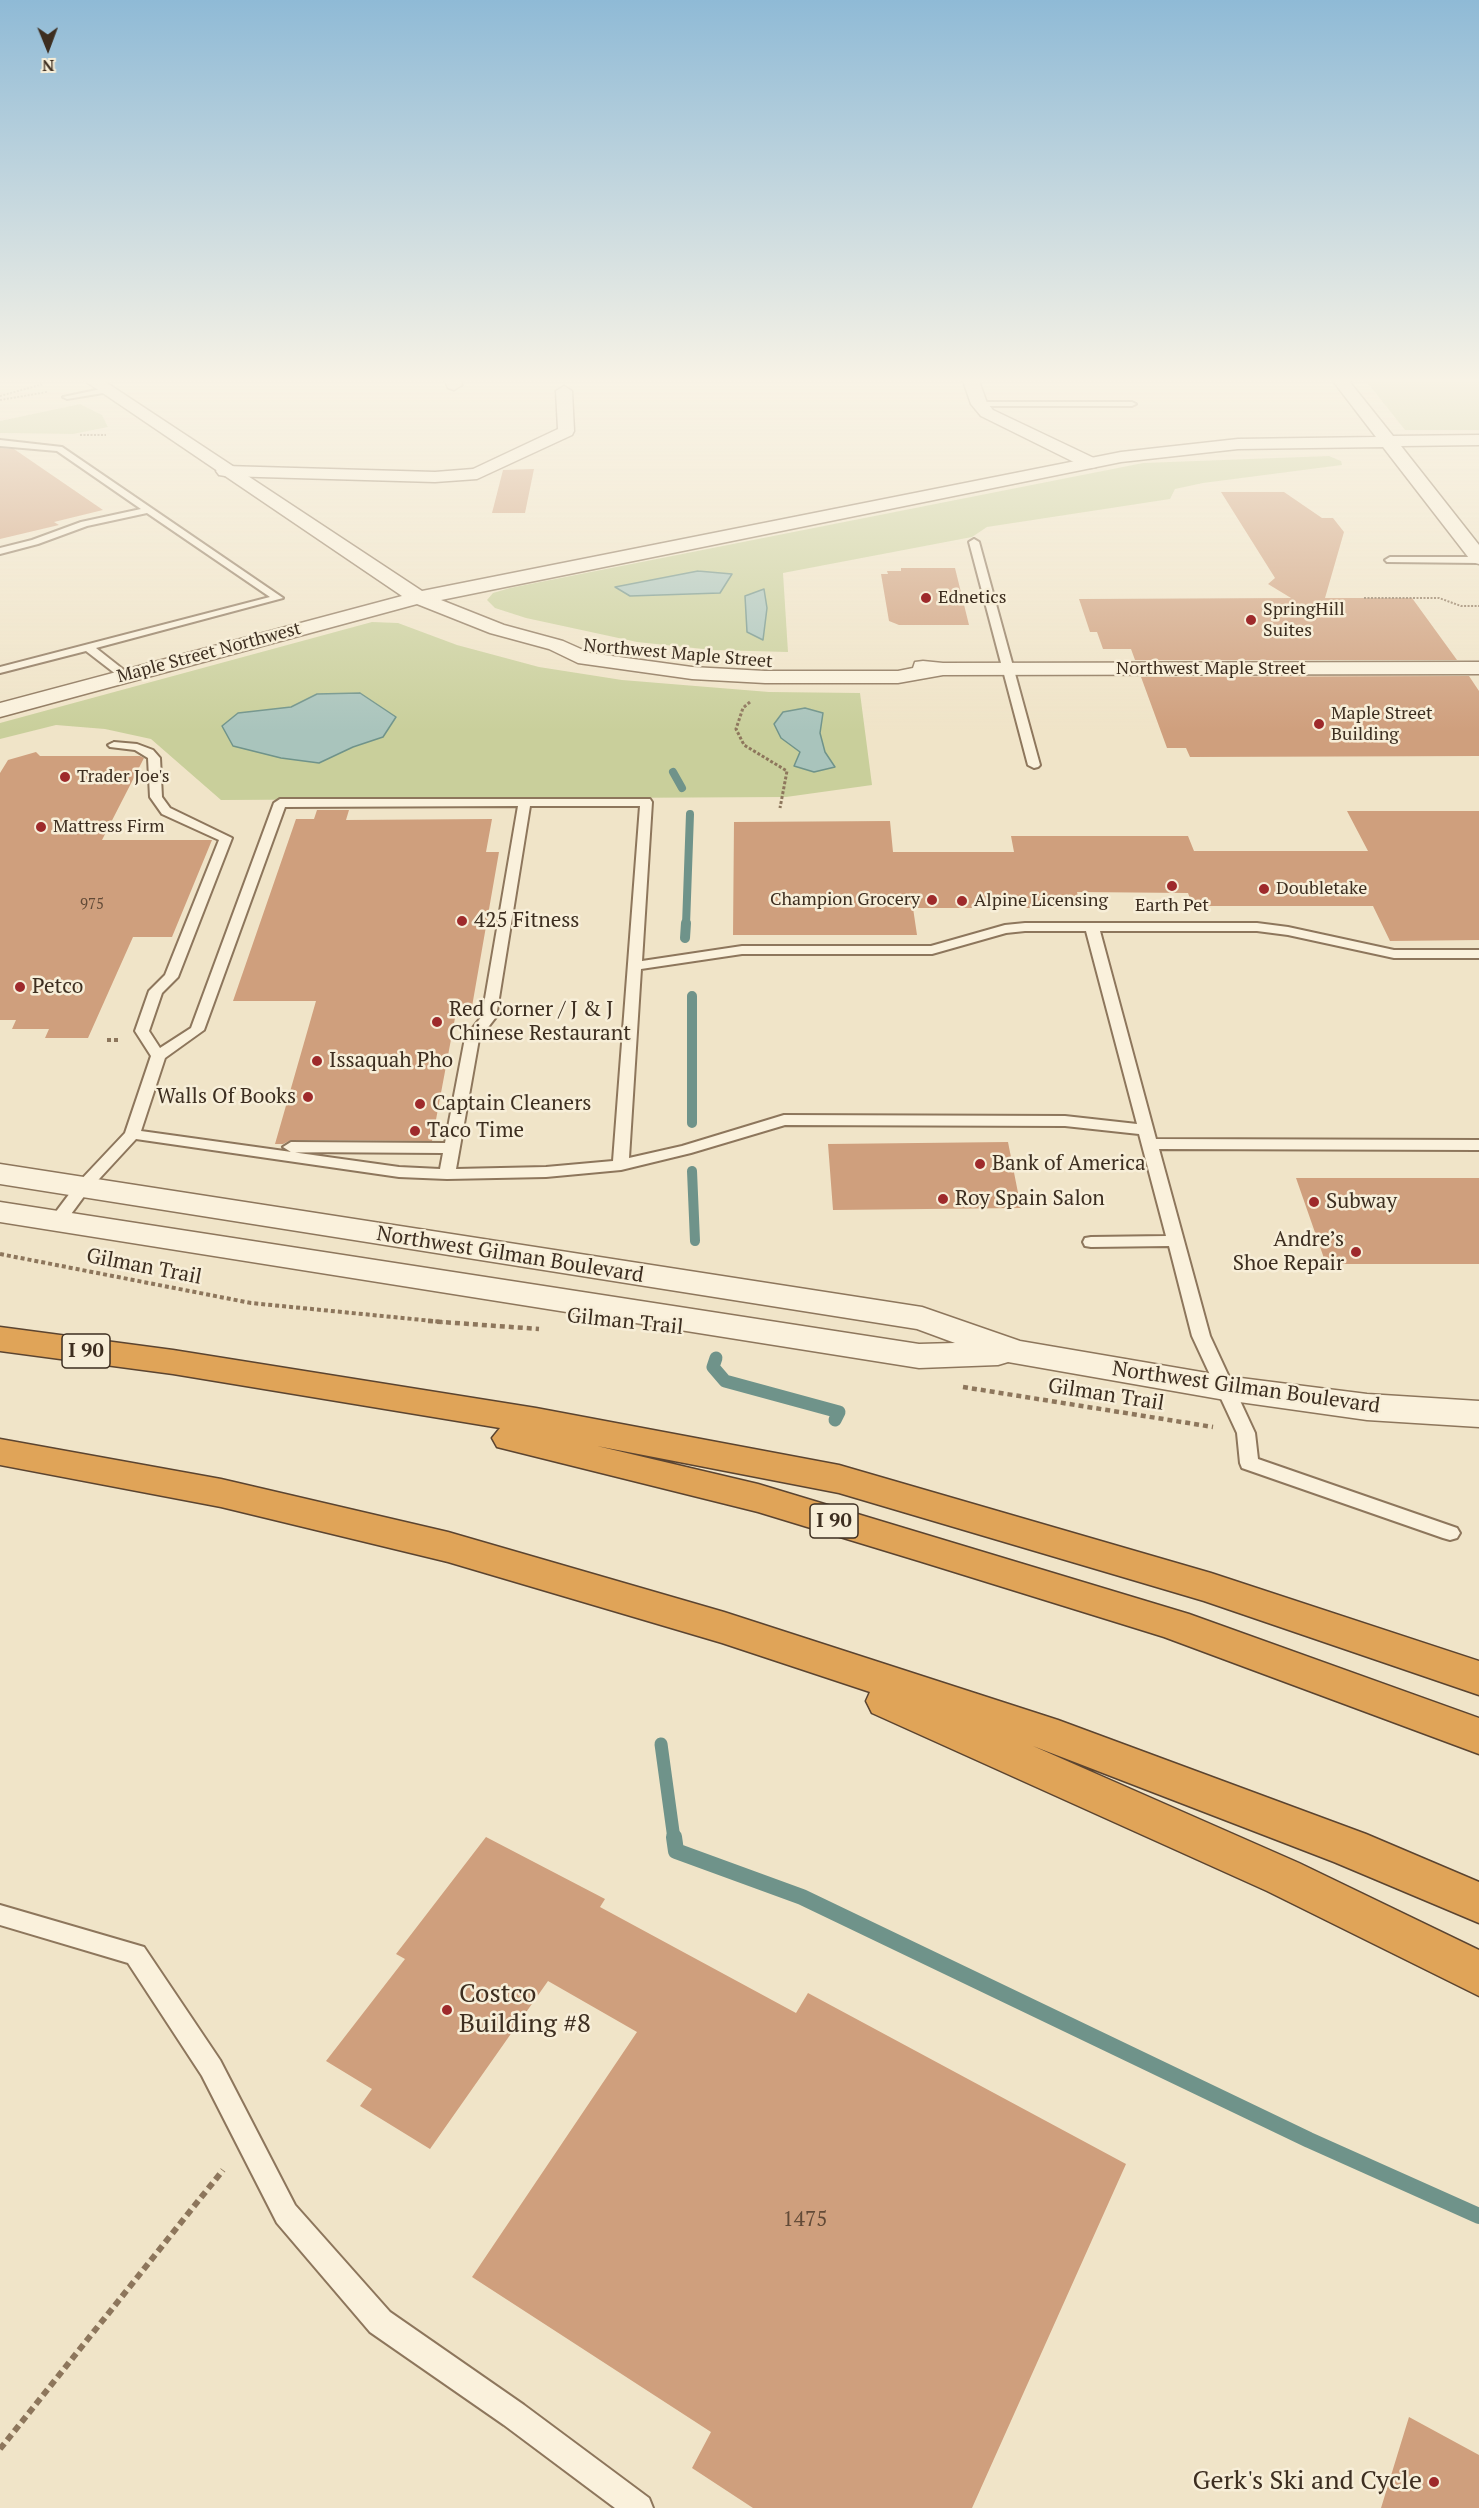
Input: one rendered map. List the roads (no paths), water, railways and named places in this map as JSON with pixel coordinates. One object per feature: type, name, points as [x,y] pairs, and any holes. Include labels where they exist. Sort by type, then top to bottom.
[{"type":"highway","name":"I 90","points":[[0,1339],[173,1362],[470,1428],[758,1498],[1174,1625],[1479,1736]]},
{"type":"highway","points":[[173,1362],[536,1421],[839,1479],[1211,1588],[1479,1678]]},
{"type":"highway","points":[[0,1452],[221,1493],[448,1547],[724,1628],[1043,1732],[1350,1848],[1479,1903]]},
{"type":"highway","points":[[724,1628],[1283,1877],[1479,1974]]},
{"type":"street","name":"Northwest Maple Street","points":[[266,498],[419,598],[487,626],[556,645],[585,659],[732,676],[898,677],[943,669],[1479,668]]},
{"type":"street","name":"Maple Street Northwest","points":[[0,710],[367,610],[916,498]]},
{"type":"street","points":[[1432,498],[1479,559]]},
{"type":"street","name":"Northwest Gilman Boulevard","points":[[0,1174],[922,1318],[1015,1352],[1225,1388],[1367,1407],[1479,1414]]},
{"type":"street","name":"Northwest Gilman Boulevard","points":[[0,1212],[919,1356],[1015,1352]]},
{"type":"lane","points":[[0,670],[278,598],[131,498]]},
{"type":"lane","points":[[0,551],[35,542],[84,524],[148,510]]},
{"type":"lane","points":[[974,542],[1034,765]]},
{"type":"lane","points":[[1390,560],[1479,559]]},
{"type":"lane","points":[[88,647],[125,676]]},
{"type":"lane","points":[[114,746],[137,747],[149,752],[154,758],[156,797],[165,811],[226,838],[171,977],[156,991],[142,1031],[158,1056]]},
{"type":"lane","points":[[447,1174],[472,1038],[489,1017],[525,802]]},
{"type":"lane","points":[[57,1221],[82,1188],[132,1134],[158,1056],[197,1030],[280,803],[646,802],[621,1165]]},
{"type":"lane","points":[[635,966],[742,950],[932,950],[1015,927],[1257,927],[1288,931],[1394,954],[1479,954]]},
{"type":"lane","points":[[1092,927],[1201,1336],[1246,1433],[1249,1463],[1450,1533]]},
{"type":"lane","points":[[132,1134],[399,1172],[447,1174],[546,1172],[621,1165],[686,1150],[784,1120],[1065,1121],[1148,1137],[1479,1145]]},
{"type":"lane","points":[[235,1136],[279,1148],[450,1148]]},
{"type":"lane","points":[[1090,1242],[1175,1240]]},
{"type":"lane","points":[[0,1915],[136,1955],[212,2068],[286,2214],[380,2322],[514,2415],[639,2508]]},
{"type":"water","points":[[698,571],[732,574],[720,593],[630,596],[615,587]]},
{"type":"water","points":[[764,589],[767,608],[763,640],[747,632],[745,596]]},
{"type":"water","points":[[360,693],[396,717],[383,737],[353,747],[319,763],[281,758],[233,746],[222,726],[238,713],[291,707],[317,694]]},
{"type":"water","points":[[805,708],[823,713],[820,733],[825,752],[835,767],[814,772],[794,766],[800,752],[781,738],[774,724],[783,712]]},
{"type":"waterway","points":[[673,772],[682,788]]},
{"type":"waterway","points":[[686,925],[690,814]]},
{"type":"waterway","points":[[685,938],[686,923]]},
{"type":"waterway","points":[[692,996],[692,1123]]},
{"type":"waterway","points":[[692,1171],[695,1241]]},
{"type":"waterway","points":[[716,1358],[713,1367],[725,1381],[839,1412],[835,1420]]},
{"type":"waterway","points":[[661,1744],[674,1839]]},
{"type":"waterway","points":[[674,1837],[676,1851],[802,1897],[1309,2140],[1479,2216]]},
{"type":"place","name":"Ednetics","points":[[926,598]]},
{"type":"place","name":"SpringHill Suites","points":[[1251,620]]},
{"type":"place","name":"Maple Street Building","points":[[1319,724]]},
{"type":"place","name":"Trader Joe's","points":[[65,777]]},
{"type":"place","name":"Mattress Firm","points":[[41,827]]},
{"type":"place","name":"Earth Pet","points":[[1172,886]]},
{"type":"place","name":"Doubletake","points":[[1264,889]]},
{"type":"place","name":"Champion Grocery","points":[[932,900]]},
{"type":"place","name":"Alpine Licensing","points":[[962,901]]},
{"type":"place","name":"425 Fitness","points":[[462,921]]},
{"type":"place","name":"Petco","points":[[20,987]]},
{"type":"place","name":"Red Corner / J & J Chinese Restaurant","points":[[437,1022]]},
{"type":"place","name":"Issaquah Pho","points":[[317,1061]]},
{"type":"place","name":"Walls Of Books","points":[[308,1097]]},
{"type":"place","name":"Captain Cleaners","points":[[420,1104]]},
{"type":"place","name":"Taco Time","points":[[415,1131]]},
{"type":"place","name":"Bank of America","points":[[980,1164]]},
{"type":"place","name":"Roy Spain Salon","points":[[943,1199]]},
{"type":"place","name":"Subway","points":[[1314,1202]]},
{"type":"place","name":"Andre’s Shoe Repair","points":[[1356,1252]]},
{"type":"place","name":"Costco Building #8","points":[[447,2010]]},
{"type":"place","name":"Gerk's Ski and Cycle","points":[[1434,2482]]}]
